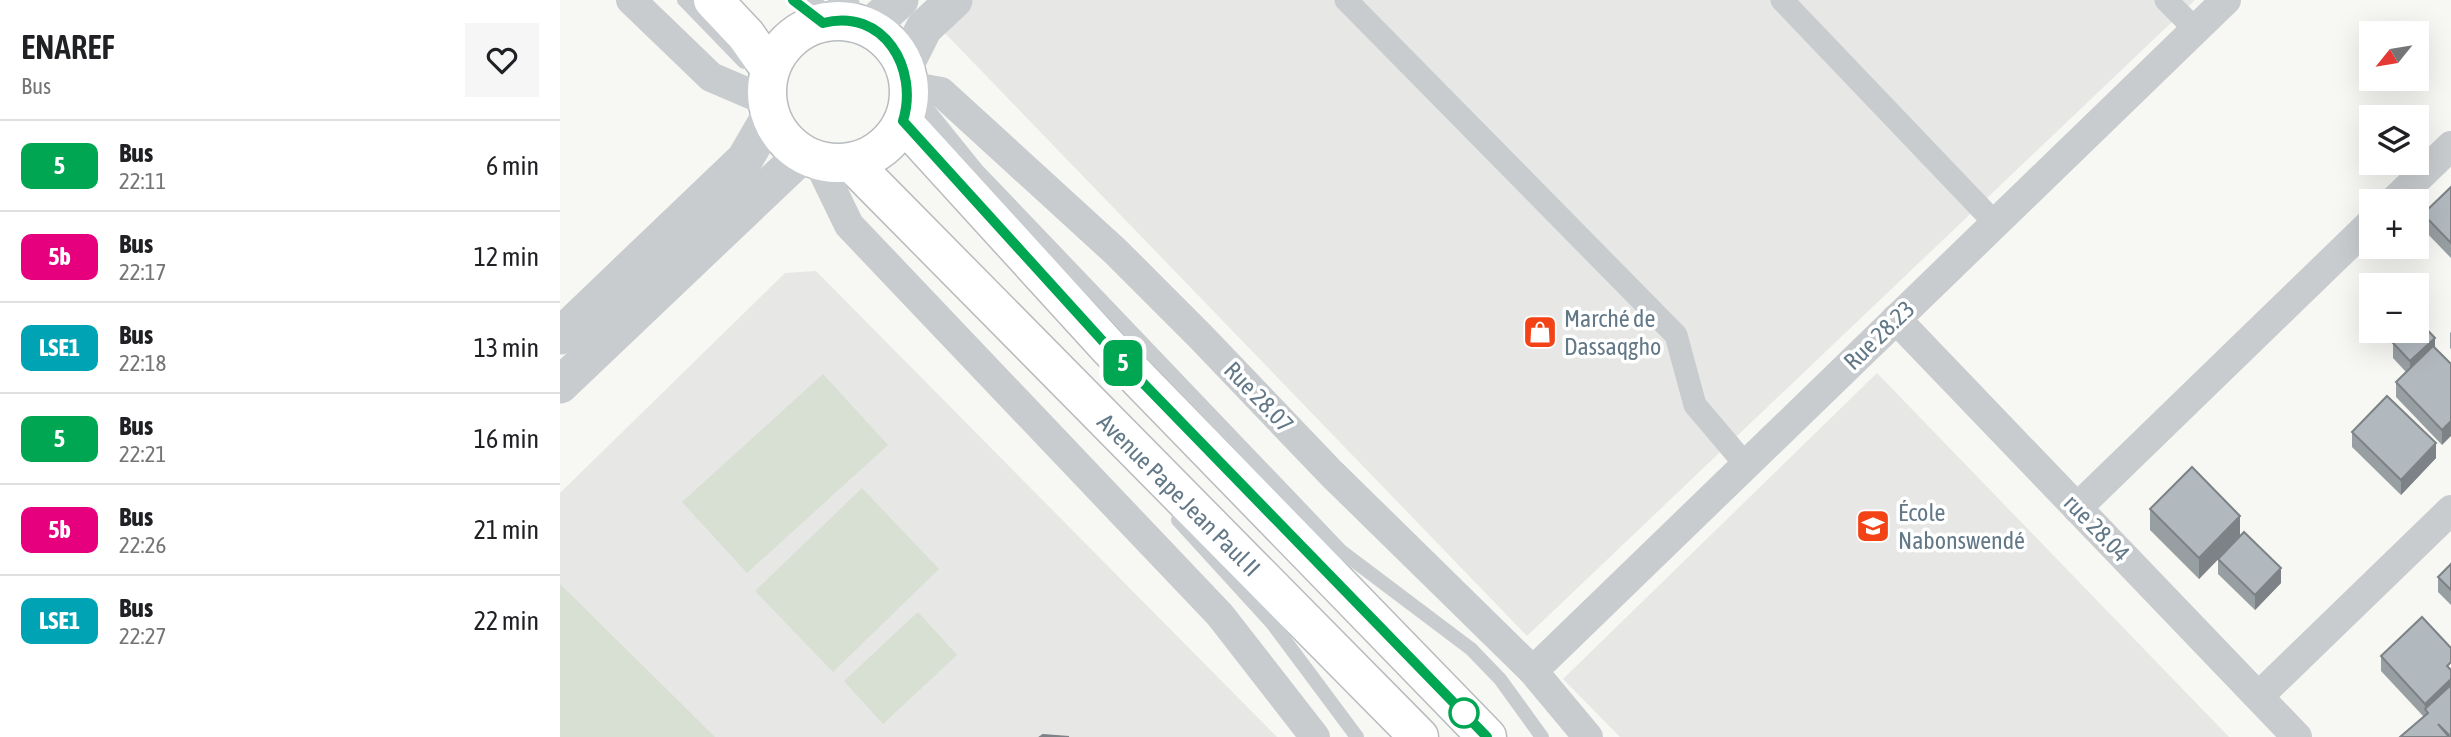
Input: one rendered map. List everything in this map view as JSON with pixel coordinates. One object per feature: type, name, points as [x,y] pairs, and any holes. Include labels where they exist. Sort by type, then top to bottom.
[{"type":"highway","name":"Avenue Pape Jean Paul II","points":[[713,0],[746,35],[768,93],[777,131],[826,161],[1419,737]]},
{"type":"highway","name":"Avenue Pape Jean Paul II","points":[[793,0],[838,16],[887,40],[905,92],[1109,348],[1487,737]]},
{"type":"highway","points":[[768,93],[787,42],[800,32],[838,16]]},
{"type":"highway","points":[[826,161],[882,148],[905,92]]},
{"type":"street","points":[[560,336],[745,159],[768,93],[711,77],[631,0]]},
{"type":"street","points":[[838,16],[900,0]]},
{"type":"street","points":[[905,92],[924,28],[954,0]]},
{"type":"street","points":[[1346,0],[1676,335],[1695,405],[1745,464]]},
{"type":"street","points":[[1782,0],[1996,223]]},
{"type":"street","points":[[2166,0],[2196,30]]},
{"type":"street","name":"Rue 28.23","points":[[1533,671],[2226,0]]},
{"type":"street","name":"Rue 28.07","points":[[905,92],[941,92],[1115,251],[1331,473],[1533,671],[1588,737]]},
{"type":"street","points":[[2406,189],[2451,146]]},
{"type":"street","points":[[560,385],[826,161],[849,225],[1220,615],[1315,737]]},
{"type":"street","points":[[2077,508],[2359,235]]},
{"type":"street","name":"rue 28.04","points":[[1896,319],[2297,737]]},
{"type":"street","points":[[2259,696],[2451,510]]},
{"type":"lane","points":[[684,0],[768,93]]},
{"type":"lane","points":[[905,92],[1341,551],[1471,649],[1500,679],[1542,737]]},
{"type":"lane","points":[[826,161],[1051,386]]},
{"type":"lane","points":[[1164,504],[1272,623],[1357,737]]},
{"type":"shaded area","name":"Marché de Dassaqgho","points":[[971,0],[2195,0],[1527,636],[941,29]]},
{"type":"shaded area","points":[[816,271],[1277,737],[560,737],[560,493],[785,273]]},
{"type":"shaded area","name":"École Nabonswendé","points":[[1877,373],[2229,737],[1620,737],[1563,679]]},
{"type":"shaded area","points":[[823,374],[888,445],[747,573],[682,502]]},
{"type":"shaded area","points":[[862,488],[939,569],[833,672],[755,591]]},
{"type":"shaded area","points":[[560,584],[715,737],[560,737]]},
{"type":"shaded area","points":[[918,612],[957,655],[883,724],[844,681]]},
{"type":"building","points":[[2451,187],[2451,243],[2429,220],[2429,208]]},
{"type":"building","points":[[2429,332],[2435,338],[2410,361],[2393,343],[2429,343]]},
{"type":"building","points":[[2433,346],[2451,364],[2451,421],[2442,430],[2396,382]]},
{"type":"building","points":[[2387,396],[2436,443],[2401,480],[2352,432]]},
{"type":"building","points":[[2192,467],[2240,516],[2199,558],[2150,509]]},
{"type":"building","points":[[2244,532],[2281,568],[2255,595],[2218,559]]},
{"type":"building","points":[[2451,564],[2451,590],[2438,577]]},
{"type":"building","points":[[2422,617],[2451,648],[2451,662],[2447,666],[2451,670],[2451,679],[2425,704],[2381,656]]},
{"type":"building","points":[[2451,685],[2451,737],[2438,724],[2449,737],[2400,737],[2428,713],[2425,709]]},
{"type":"bus line","name":"5","points":[[793,0],[823,23],[850,22],[868,28],[887,40],[904,68],[908,86],[908,104],[903,121],[1109,348],[1487,737]]},
{"type":"place","name":"Marché de Dassaqgho","points":[[1540,332]]},
{"type":"place","name":"École Nabonswendé","points":[[1873,526]]}]
